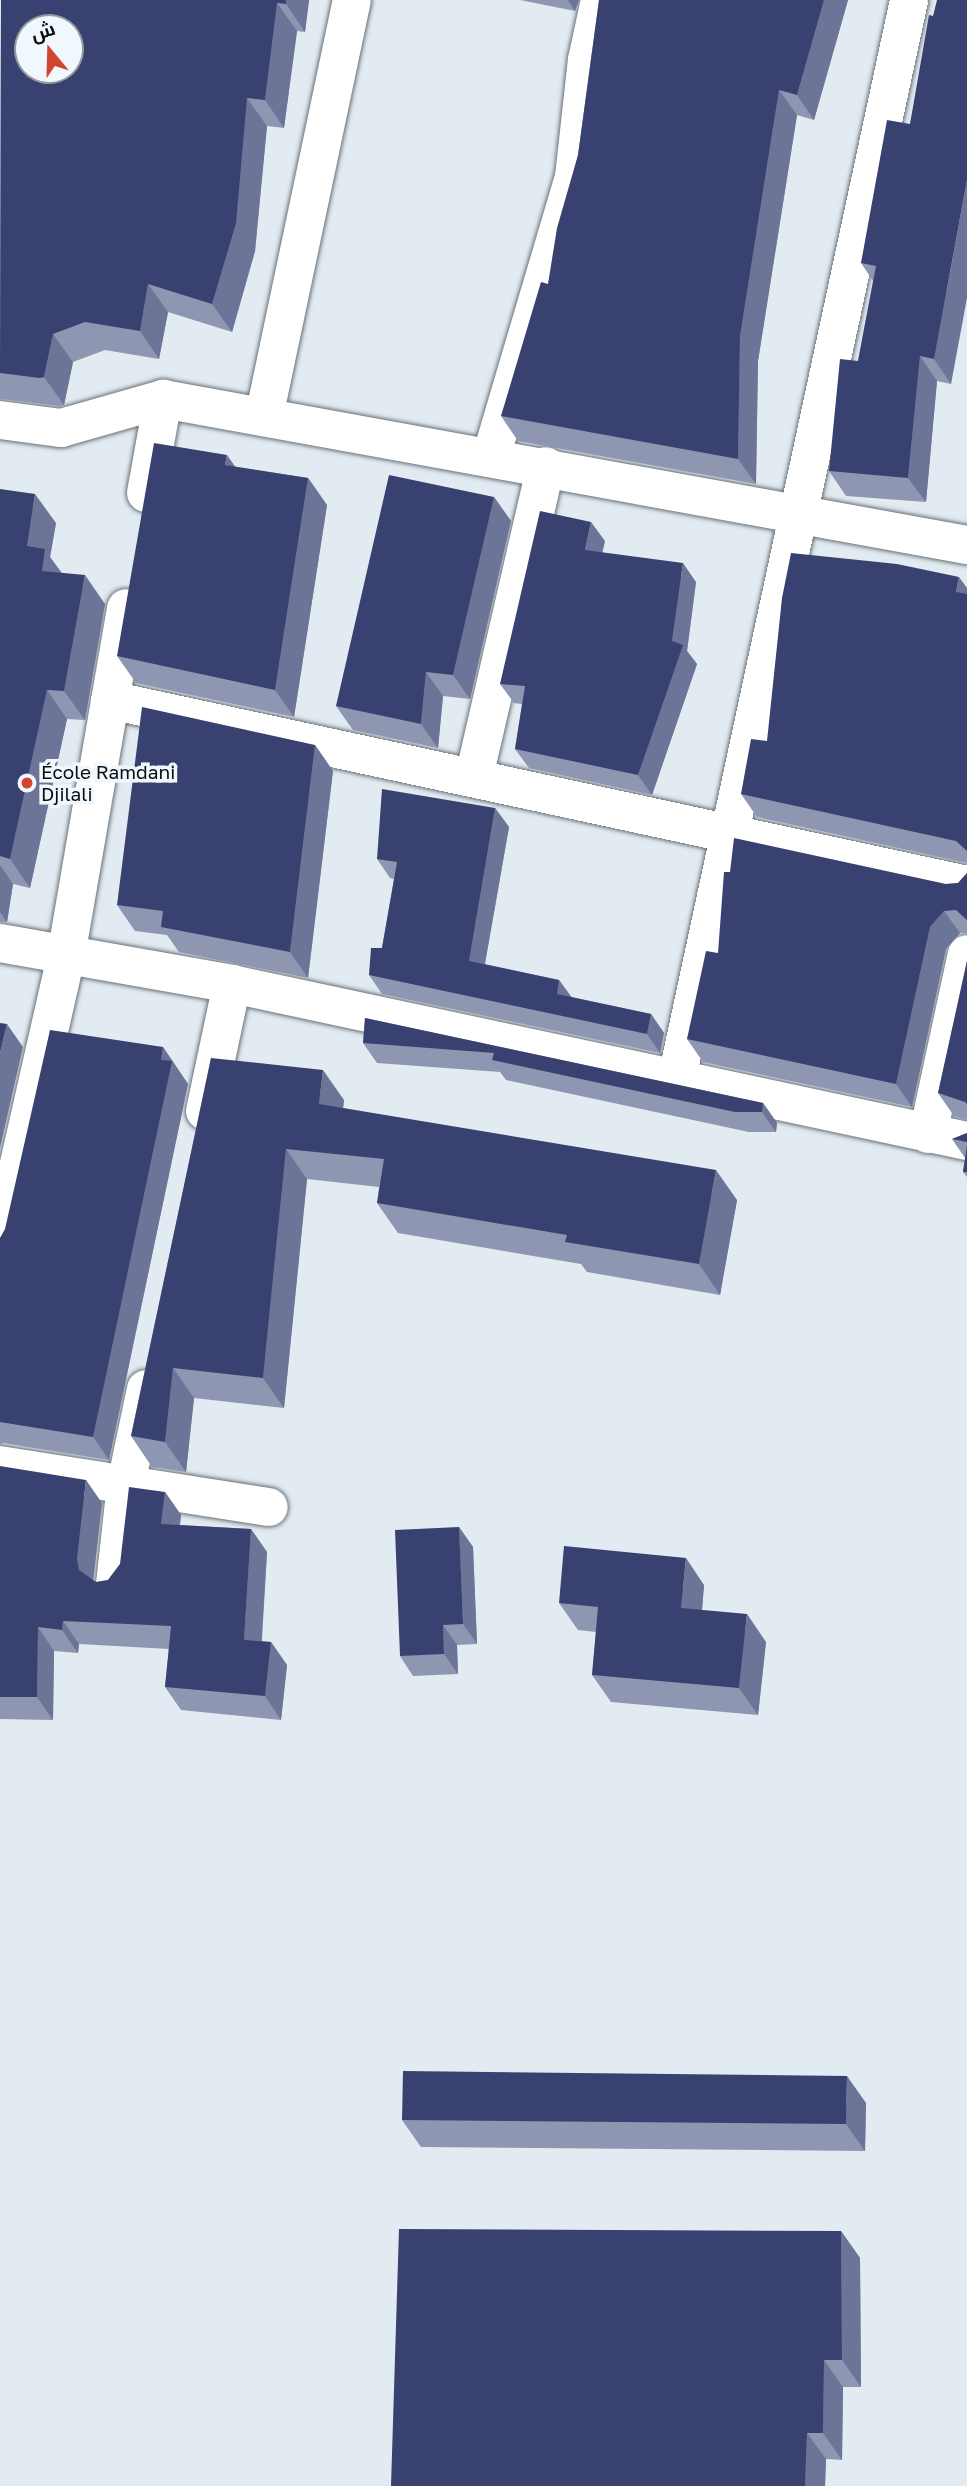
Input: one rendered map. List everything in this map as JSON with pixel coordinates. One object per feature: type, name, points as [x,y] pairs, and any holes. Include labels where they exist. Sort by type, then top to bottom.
[{"type":"street","points":[[264,416],[352,0]]},
{"type":"street","points":[[491,457],[573,177],[587,60],[600,0]]},
{"type":"street","points":[[677,1078],[909,0]]},
{"type":"street","points":[[141,522],[163,399]]},
{"type":"street","points":[[0,420],[61,428],[163,399],[798,511],[967,545]]},
{"type":"street","points":[[474,777],[546,466]]},
{"type":"street","points":[[0,1247],[66,956],[132,577]]},
{"type":"street","points":[[110,700],[967,885]]},
{"type":"street","points":[[0,943],[232,984],[967,1141]]},
{"type":"street","points":[[928,1134],[967,954]]},
{"type":"street","points":[[198,1146],[232,984]]},
{"type":"street","points":[[116,1584],[126,1484],[155,1349]]},
{"type":"street","points":[[0,1465],[269,1507]]},
{"type":"building","points":[[1,0],[286,0],[286,4],[277,3],[265,100],[247,98],[236,223],[212,304],[148,284],[140,331],[85,322],[53,334],[44,377],[0,373]]},
{"type":"building","points":[[599,0],[824,0],[797,95],[779,90],[740,336],[738,459],[501,416],[541,282],[548,284],[557,228],[578,155]]},
{"type":"building","points":[[937,0],[967,0],[967,180],[934,359],[920,356],[908,478],[829,471],[840,359],[858,361],[876,266],[861,263],[887,120],[910,124],[929,15],[933,16]]},
{"type":"building","points":[[154,443],[227,455],[225,465],[308,478],[275,690],[117,656]]},
{"type":"building","points":[[389,475],[494,497],[453,675],[426,672],[421,724],[336,706]]},
{"type":"building","points":[[0,489],[35,494],[27,546],[45,549],[42,571],[85,575],[64,691],[47,690],[10,859],[0,856]]},
{"type":"building","points":[[540,511],[591,522],[585,550],[683,563],[672,641],[683,645],[638,775],[515,749],[525,686],[500,684]]},
{"type":"building","points":[[791,553],[897,564],[959,577],[956,592],[967,594],[967,851],[956,841],[741,794],[751,739],[767,741],[782,598]]},
{"type":"building","points":[[142,707],[315,745],[290,952],[161,927],[163,911],[117,905]]},
{"type":"building","points":[[382,789],[495,808],[469,961],[559,980],[557,994],[651,1014],[647,1034],[369,975],[371,948],[382,948],[397,862],[377,859]]},
{"type":"building","points":[[734,838],[946,884],[958,883],[967,873],[967,920],[956,910],[944,911],[930,927],[896,1084],[687,1039],[706,951],[718,953],[724,872],[730,872]]},
{"type":"building","points":[[967,961],[967,1104],[938,1093]]},
{"type":"building","points":[[365,1018],[763,1103],[762,1112],[735,1112],[492,1060],[494,1053],[363,1043]]},
{"type":"building","points":[[0,1023],[7,1024],[0,1053]]},
{"type":"building","points":[[50,1030],[163,1047],[161,1060],[172,1061],[93,1437],[0,1422],[0,1238],[5,1229]]},
{"type":"building","points":[[211,1058],[323,1070],[319,1104],[716,1170],[699,1264],[565,1242],[567,1235],[377,1203],[384,1159],[286,1149],[263,1378],[173,1368],[165,1442],[131,1436]]},
{"type":"building","points":[[967,1133],[967,1142],[952,1139]]},
{"type":"building","points":[[967,1145],[967,1172],[963,1172]]},
{"type":"building","points":[[0,1466],[86,1480],[77,1559],[79,1570],[96,1582],[108,1580],[120,1564],[129,1487],[165,1492],[161,1524],[251,1529],[244,1640],[271,1642],[265,1696],[165,1687],[171,1626],[63,1621],[62,1630],[38,1627],[37,1697],[0,1697]]},
{"type":"building","points":[[459,1527],[463,1624],[443,1625],[444,1654],[400,1656],[395,1530]]},
{"type":"building","points":[[564,1546],[686,1558],[681,1608],[747,1614],[739,1688],[592,1675],[598,1607],[559,1603]]},
{"type":"building","points":[[403,2071],[847,2076],[846,2124],[402,2120]]},
{"type":"building","points":[[399,2229],[841,2231],[842,2360],[824,2360],[823,2433],[807,2433],[805,2486],[391,2486]]},
{"type":"place","name":"École Ramdani Djilali","points":[[27,783]]}]
